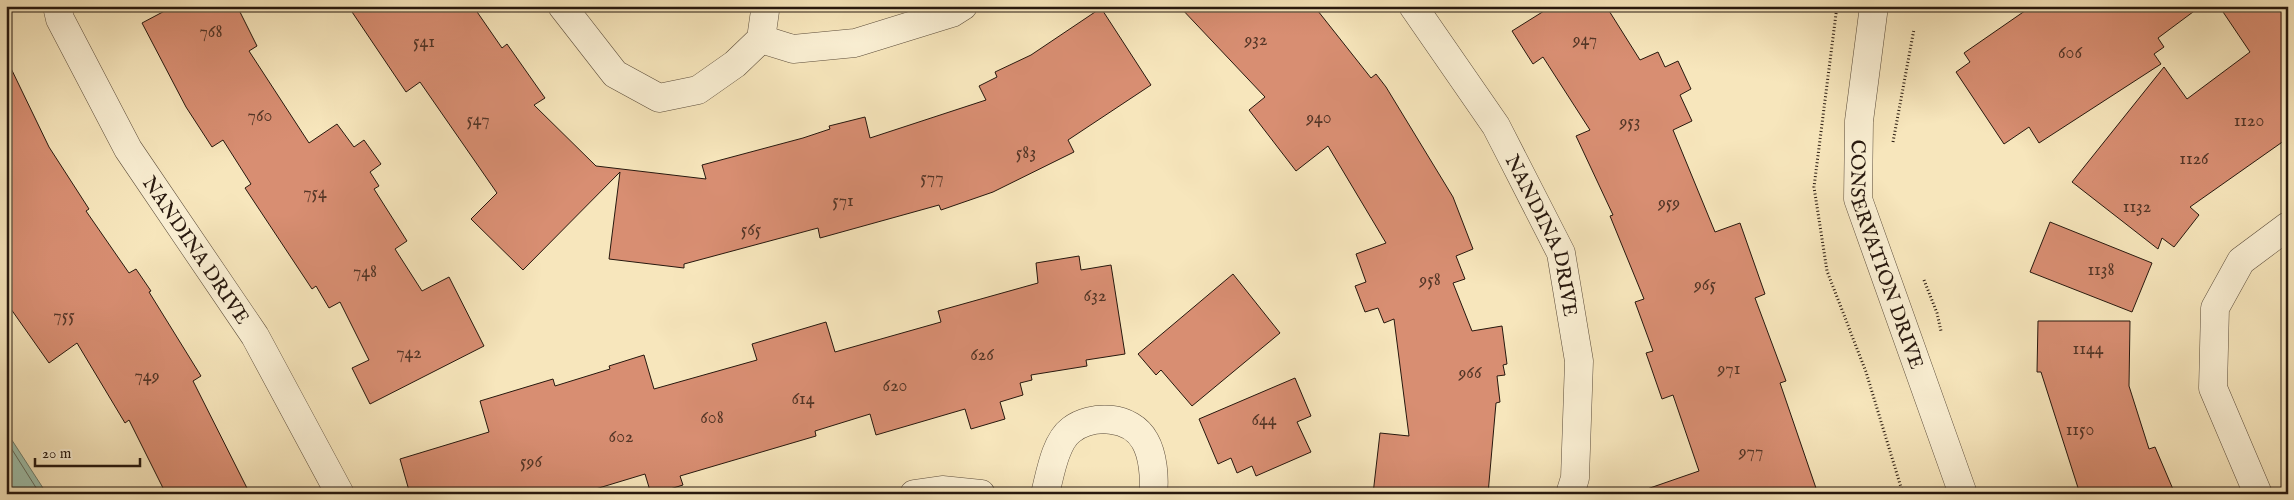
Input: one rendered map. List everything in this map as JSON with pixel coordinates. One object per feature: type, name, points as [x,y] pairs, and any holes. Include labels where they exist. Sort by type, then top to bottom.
[{"type":"street","name":"NANDINA DRIVE","points":[[57,6],[60,19],[128,149],[255,336],[340,494]]},
{"type":"street","points":[[562,6],[615,74],[659,98],[698,90],[735,64],[761,38],[764,6]]},
{"type":"street","points":[[761,38],[793,49],[855,43],[952,13],[963,6]]},
{"type":"street","name":"NANDINA DRIVE","points":[[1413,6],[1496,126],[1561,253],[1579,361],[1575,478],[1570,494]]},
{"type":"street","name":"CONSERVATION DRIVE","points":[[1874,6],[1859,121],[1858,199],[1963,494]]},
{"type":"street","points":[[2258,494],[2213,388],[2215,308],[2241,261],[2288,226]]},
{"type":"street","points":[[1045,494],[1057,451],[1070,430],[1097,418],[1117,420],[1134,428],[1145,440],[1152,462],[1153,494]]},
{"type":"street","points":[[914,494],[942,490],[981,494]]},
{"type":"path","points":[[1892,146],[1897,111],[1914,29]]},
{"type":"path","points":[[1923,278],[1937,313],[1942,332]]},
{"type":"water","points":[[6,431],[43,488],[46,494],[6,494]]},
{"type":"building","points":[[174,6],[237,6],[257,46],[249,51],[309,143],[337,124],[354,147],[364,140],[381,164],[370,172],[379,186],[374,189],[407,241],[395,249],[422,291],[449,277],[484,346],[370,404],[352,368],[369,360],[340,302],[329,308],[316,286],[312,289],[245,188],[251,184],[223,140],[212,147],[186,107],[142,23]]},
{"type":"building","points":[[348,6],[473,6],[502,48],[507,44],[545,98],[534,105],[596,166],[706,179],[702,165],[803,138],[830,129],[829,126],[865,117],[870,138],[986,100],[979,86],[997,77],[995,72],[1031,55],[1101,8],[1151,85],[1068,140],[1074,152],[993,192],[941,210],[939,205],[820,238],[818,228],[684,264],[684,268],[609,259],[620,172],[523,270],[471,219],[497,193],[420,82],[406,92]]},
{"type":"building","points":[[1179,6],[1314,6],[1371,78],[1376,74],[1386,87],[1453,197],[1473,249],[1456,256],[1465,279],[1453,283],[1472,331],[1502,326],[1507,364],[1503,365],[1505,375],[1497,376],[1500,402],[1496,403],[1488,494],[1373,494],[1380,433],[1409,436],[1394,319],[1384,323],[1378,308],[1365,312],[1355,286],[1366,282],[1356,254],[1386,243],[1328,146],[1296,171],[1249,110],[1265,97]]},
{"type":"building","points":[[1552,6],[1606,6],[1640,60],[1658,52],[1665,67],[1678,61],[1691,89],[1680,95],[1692,121],[1673,130],[1715,232],[1740,223],[1765,294],[1755,298],[1786,381],[1780,383],[1818,494],[1647,494],[1647,489],[1699,471],[1673,395],[1662,399],[1646,353],[1653,351],[1635,302],[1644,299],[1610,216],[1613,215],[1576,136],[1590,130],[1543,57],[1533,64],[1512,31]]},
{"type":"building","points":[[2032,6],[2201,6],[2158,38],[2164,47],[2154,54],[2161,64],[2039,143],[2029,127],[2004,144],[1956,72],[1970,62],[1964,53]]},
{"type":"building","points":[[2219,6],[2288,6],[2288,138],[2190,207],[2199,215],[2174,247],[2162,238],[2158,249],[2072,182],[2164,67],[2187,99],[2250,52]]},
{"type":"building","points":[[6,58],[49,147],[89,209],[86,211],[129,273],[136,269],[201,376],[193,381],[250,494],[166,494],[129,420],[125,423],[77,343],[49,363],[6,302]]},
{"type":"building","points":[[2050,222],[2152,263],[2132,312],[2030,272]]},
{"type":"building","points":[[1079,256],[1081,270],[1111,265],[1125,354],[1086,360],[1087,366],[1031,375],[1032,380],[1020,383],[1023,395],[1000,402],[1005,419],[971,429],[965,409],[876,435],[870,414],[815,431],[816,436],[680,476],[683,485],[654,494],[651,494],[645,474],[579,494],[410,494],[400,459],[489,432],[480,401],[553,379],[555,386],[610,369],[609,366],[644,355],[654,389],[757,360],[752,344],[826,322],[835,352],[941,322],[938,311],[1038,283],[1036,263]]},
{"type":"building","points":[[1233,274],[1280,333],[1192,406],[1161,370],[1156,375],[1138,354]]},
{"type":"building","points":[[2038,321],[2130,321],[2129,386],[2149,449],[2155,447],[2175,494],[2080,494],[2041,372],[2037,372]]},
{"type":"building","points":[[1295,378],[1311,416],[1297,422],[1311,452],[1256,476],[1252,466],[1237,473],[1231,458],[1218,464],[1199,419]]}]
